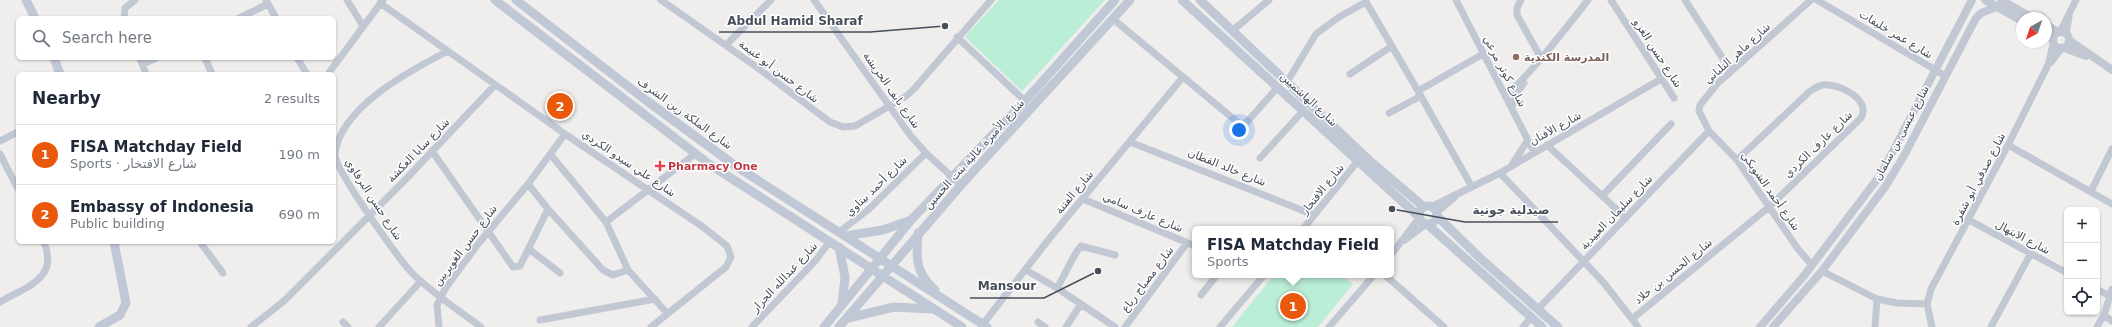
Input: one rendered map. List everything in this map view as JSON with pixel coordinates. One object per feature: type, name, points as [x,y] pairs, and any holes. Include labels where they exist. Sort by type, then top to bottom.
[{"type":"main road","points":[[26,0],[34,16]]},
{"type":"main road","points":[[495,0],[695,154],[756,195],[830,240],[882,276],[962,327]]},
{"type":"main road","name":"شارع الملكة زين الشرف","points":[[516,0],[718,153],[985,326]]},
{"type":"main road","name":"شارع الأميرة عالية بنت الحسين","points":[[824,327],[912,219],[1025,102],[1114,0]]},
{"type":"main road","name":"شارع الأميرة عالية بنت الحسين","points":[[839,327],[918,233],[1130,0]]},
{"type":"main road","name":"شارع الهاشميين","points":[[1182,0],[1427,225]]},
{"type":"main road","name":"شارع الهاشميين","points":[[1200,0],[1370,161],[1432,210],[1468,248],[1558,327]]},
{"type":"main road","points":[[55,60],[59,72]]},
{"type":"main road","points":[[1419,217],[1419,211],[1432,210],[1434,222],[1427,225],[1542,327]]},
{"type":"main road","points":[[842,234],[883,230],[912,219]]},
{"type":"main road","points":[[918,233],[917,260],[921,276],[959,310]]},
{"type":"main road","points":[[99,327],[120,315],[126,303],[114,244]]},
{"type":"main road","points":[[839,247],[846,277],[842,306]]},
{"type":"main road","points":[[848,318],[894,307],[934,310]]},
{"type":"street","points":[[124,16],[125,8],[135,0]]},
{"type":"street","points":[[347,0],[363,26]]},
{"type":"street","name":"شارع حسن أبو غنيمة","points":[[661,0],[726,45],[817,114],[837,126],[843,127],[855,126],[890,106],[914,89],[957,37],[991,0]]},
{"type":"street","points":[[726,45],[771,0]]},
{"type":"street","name":"شارع نايف الخريشة","points":[[814,0],[890,106],[926,153],[961,185]]},
{"type":"street","points":[[1232,31],[1269,0]]},
{"type":"street","name":"شارع كوثر مرعي","points":[[1456,0],[1534,152]]},
{"type":"street","points":[[1521,0],[1517,8],[1517,15],[1541,58]]},
{"type":"street","points":[[1504,93],[1510,92],[1526,77],[1588,0]]},
{"type":"street","name":"شارع حسن الغزو","points":[[1611,0],[1674,98]]},
{"type":"street","points":[[1685,0],[1731,71]]},
{"type":"street","name":"شارع ماهر التلباني","points":[[1709,131],[1700,111],[1700,105],[1708,94],[1731,71],[1810,0]]},
{"type":"street","name":"شارع عمر خليفات","points":[[1817,0],[1944,75]]},
{"type":"street","name":"شارع عيسى بن سلمان","points":[[1760,327],[1812,265],[1862,200],[1895,150],[1972,0]]},
{"type":"street","points":[[1985,0],[2018,12]]},
{"type":"street","points":[[2063,48],[2063,35],[2070,11],[2076,0]]},
{"type":"street","points":[[1287,82],[1312,39],[1320,29],[1365,1],[1420,93],[1472,187]]},
{"type":"street","points":[[242,16],[267,2],[275,16]]},
{"type":"street","points":[[329,72],[382,2]]},
{"type":"street","name":"شارع علي سيدو الكردي","points":[[382,2],[495,85],[709,231],[727,246],[731,253],[730,260],[720,272],[651,327]]},
{"type":"street","points":[[1999,4],[2016,16]]},
{"type":"street","name":"شارع عيسى بن سلمان","points":[[1773,327],[1822,271],[1870,208],[1896,170],[1944,75],[1976,18],[1981,13],[1999,4]]},
{"type":"street","points":[[1112,19],[1238,123],[1243,125],[1278,87]]},
{"type":"street","points":[[2052,29],[2112,70]]},
{"type":"street","points":[[2052,38],[2054,35],[2063,35]]},
{"type":"street","points":[[957,37],[1025,102]]},
{"type":"street","points":[[2052,41],[2063,48],[2096,60]]},
{"type":"street","points":[[1350,74],[1392,46]]},
{"type":"street","name":"شارع صدقي أبو شقرة","points":[[2048,65],[2050,48]]},
{"type":"street","name":"شارع صدقي أبو شقرة","points":[[1927,304],[1931,289],[1969,220],[2048,65],[2063,48]]},
{"type":"street","name":"شارع حسن البرقاوي","points":[[336,149],[354,115],[368,100],[448,50]]},
{"type":"street","points":[[1388,113],[1483,54]]},
{"type":"street","points":[[206,60],[211,72]]},
{"type":"street","points":[[299,60],[306,72]]},
{"type":"street","points":[[141,61],[145,72]]},
{"type":"street","name":"شارع الفتنة","points":[[985,326],[1026,270],[1183,77]]},
{"type":"street","points":[[1512,107],[1526,77]]},
{"type":"street","name":"شارع الأفنان","points":[[1432,210],[1458,194],[1500,173],[1661,79]]},
{"type":"street","name":"شارع سابا العكشة","points":[[251,327],[259,325],[284,301],[495,85]]},
{"type":"street","name":"شارع عارف الكردي","points":[[1737,160],[1809,92],[1818,86],[1824,85],[1836,87],[1857,98],[1862,103],[1864,111],[1861,118],[1769,207]]},
{"type":"street","points":[[1260,158],[1303,111]]},
{"type":"street","points":[[1603,195],[1671,124]]},
{"type":"street","name":"شارع أحمد الشوبكي","points":[[1709,131],[1737,160],[1769,207],[1812,265]]},
{"type":"street","name":"شارع سليمان العبيدية","points":[[1538,309],[1709,131]]},
{"type":"street","points":[[0,141],[16,133]]},
{"type":"street","name":"شارع حسن الغويريين","points":[[439,327],[437,311],[440,296],[488,231],[551,155],[565,134]]},
{"type":"street","points":[[1509,167],[1522,152],[1528,140]]},
{"type":"street","name":"شارع خالد القطان","points":[[1130,142],[1314,215]]},
{"type":"street","points":[[1547,145],[1603,195],[1626,218]]},
{"type":"street","points":[[2008,145],[2112,204]]},
{"type":"street","points":[[2090,191],[2112,149]]},
{"type":"street","points":[[432,151],[513,266],[520,266],[548,210]]},
{"type":"street","name":"شارع أحمد بيتاوي","points":[[842,234],[926,153]]},
{"type":"street","points":[[0,154],[16,185]]},
{"type":"street","points":[[606,222],[695,154]]},
{"type":"street","points":[[551,155],[606,222],[628,270],[667,313]]},
{"type":"street","name":"شارع حسن البرقاوي","points":[[336,160],[397,254],[421,281],[481,327]]},
{"type":"street","name":"شارع الافتخار","points":[[1305,226],[1358,162]]},
{"type":"street","name":"شارع الحسن بن خلاد","points":[[1500,173],[1604,283],[1632,318],[1769,207]]},
{"type":"street","points":[[528,184],[548,210],[604,270],[613,275],[628,270]]},
{"type":"street","name":"شارع عارف سامي","points":[[1083,199],[1192,245]]},
{"type":"street","points":[[1862,200],[1870,208]]},
{"type":"street","points":[[1394,251],[1419,217]]},
{"type":"street","name":"شارع الابتهال","points":[[1969,220],[2064,271]]},
{"type":"street","points":[[1401,242],[1427,225]]},
{"type":"street","name":"شارع عبدالله الجزار","points":[[752,327],[816,260],[830,240]]},
{"type":"street","name":"شارع مصباح رباع","points":[[1125,327],[1187,243]]},
{"type":"street","points":[[0,302],[40,278],[46,271],[49,258],[45,244]]},
{"type":"street","points":[[201,244],[223,273]]},
{"type":"street","points":[[1057,288],[1071,266],[1074,254],[1081,246],[1115,255]]},
{"type":"street","points":[[529,249],[560,273]]},
{"type":"street","points":[[1991,327],[2032,253]]},
{"type":"street","points":[[1026,270],[1057,288],[1115,327]]},
{"type":"street","points":[[1822,271],[1877,299],[1897,303],[1927,304],[1932,327]]},
{"type":"street","points":[[1201,295],[1215,278]]},
{"type":"street","points":[[1220,327],[1257,278]]},
{"type":"street","points":[[1329,327],[1371,278]]},
{"type":"street","points":[[1388,278],[1444,327]]},
{"type":"street","points":[[379,327],[421,281]]},
{"type":"street","points":[[2096,327],[2104,316],[2110,293],[2100,290]]},
{"type":"street","points":[[540,320],[654,299]]},
{"type":"street","points":[[1876,327],[1877,299]]},
{"type":"street","points":[[1066,327],[1081,304]]},
{"type":"street","points":[[2104,316],[2112,321]]},
{"type":"street","points":[[1523,327],[1531,317]]},
{"type":"street","points":[[1632,318],[1638,327]]},
{"type":"street","points":[[1038,322],[1045,327]]},
{"type":"green space","points":[[999,0],[1105,0],[1022,91],[967,39],[966,36]]},
{"type":"green space","points":[[1272,278],[1345,278],[1353,284],[1318,327],[1232,327]]},
{"type":"place","name":"Abdul Hamid Sharaf","points":[[945,26]]},
{"type":"place","name":"المدرسة الكندية","points":[[1516,57]]},
{"type":"place","name":"Embassy of Indonesia","points":[[560,106]]},
{"type":"place","name":"Pharmacy One","points":[[660,166]]},
{"type":"place","name":"صيدلية جونية","points":[[1392,209]]},
{"type":"place","name":"Mansour","points":[[1098,271]]},
{"type":"place","name":"FISA Matchday Field","points":[[1293,306]]}]
